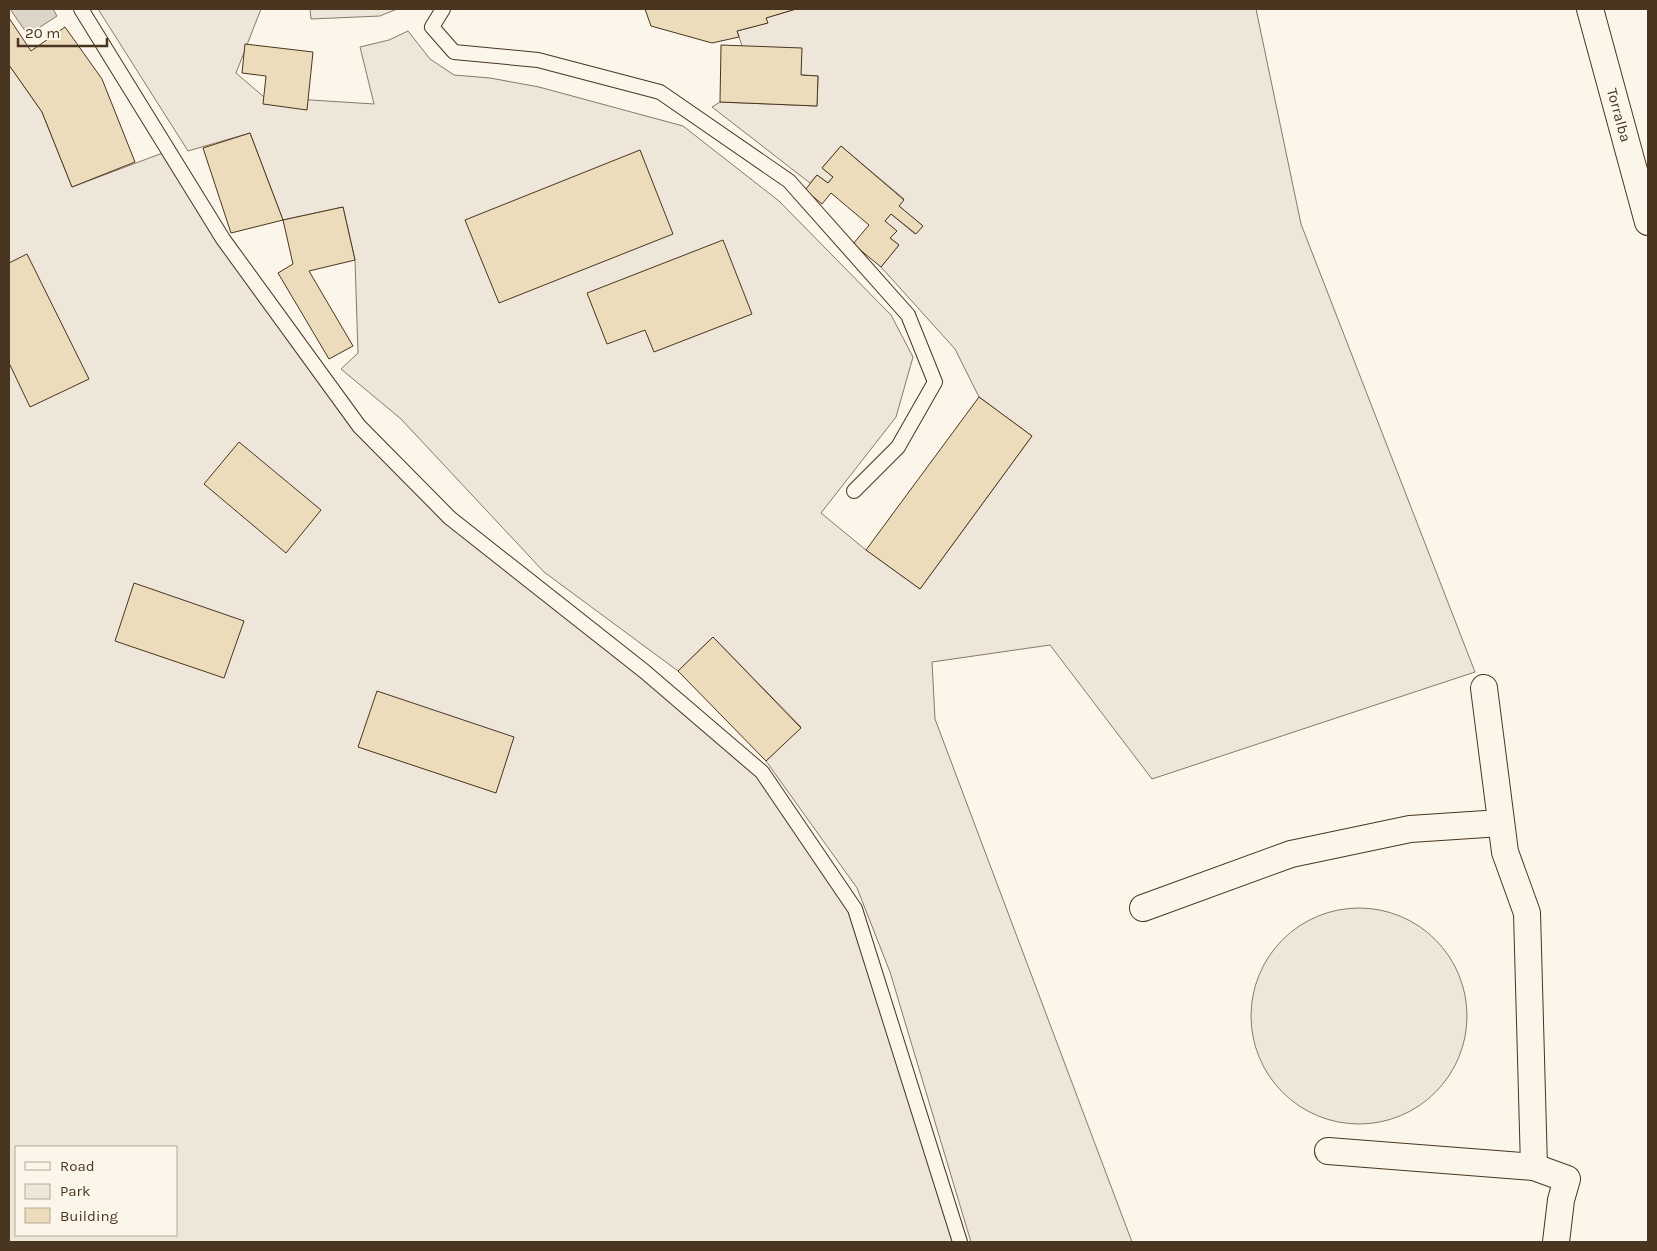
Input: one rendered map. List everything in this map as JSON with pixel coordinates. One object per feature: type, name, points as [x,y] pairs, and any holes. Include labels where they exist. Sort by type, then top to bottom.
[{"type":"street","name":"Torralba","points":[[1590,9],[1648,222]]},
{"type":"street","points":[[1484,688],[1505,852],[1527,913],[1534,1166]]},
{"type":"street","points":[[1143,908],[1291,854],[1410,829],[1501,823]]},
{"type":"street","points":[[1328,1151],[1534,1166],[1567,1179],[1561,1200],[1556,1242]]},
{"type":"lane","points":[[81,9],[223,239],[359,426],[450,518],[644,671],[762,772],[855,909],[960,1242]]},
{"type":"lane","points":[[443,9],[432,27],[454,52],[538,60],[660,92],[789,181],[908,315],[935,382],[898,447],[854,491]]},
{"type":"green space","points":[[98,9],[261,9],[236,73],[264,97],[374,104],[360,47],[389,40],[408,31],[430,59],[454,75],[490,78],[539,87],[683,126],[779,201],[891,315],[913,357],[896,417],[821,513],[866,550],[920,589],[1032,436],[979,397],[955,349],[881,267],[899,245],[890,238],[896,232],[885,221],[891,214],[915,234],[923,226],[899,206],[904,199],[841,146],[822,168],[833,177],[828,183],[817,175],[810,183],[712,107],[720,102],[817,106],[818,76],[801,75],[742,46],[737,31],[767,23],[766,18],[796,9],[1256,9],[1301,224],[1475,672],[1152,779],[1050,645],[932,662],[935,719],[1132,1242],[971,1242],[890,972],[857,888],[766,761],[801,727],[713,637],[678,671],[544,572],[401,419],[341,369],[358,353],[355,260],[343,207],[283,220],[250,133],[188,151]]},
{"type":"green space","points":[[310,9],[397,9],[380,16],[311,19]]},
{"type":"green space","points":[[9,65],[42,112],[72,187],[168,151],[359,426],[450,518],[762,772],[855,909],[953,1242],[9,1242]]},
{"type":"green space","points":[[1348,908],[1370,908],[1390,912],[1410,920],[1436,939],[1455,965],[1459,974],[1467,1005],[1467,1027],[1459,1058],[1455,1067],[1436,1093],[1410,1112],[1390,1120],[1370,1124],[1348,1124],[1328,1120],[1308,1112],[1290,1100],[1275,1085],[1263,1067],[1255,1047],[1251,1027],[1251,1005],[1255,985],[1263,965],[1275,947],[1290,932],[1308,920],[1328,912]]},
{"type":"shaded area","points":[[10,9],[53,9],[57,16],[28,35]]},
{"type":"building","points":[[645,9],[796,9],[766,18],[768,23],[737,31],[739,37],[712,43],[651,26]]},
{"type":"building","points":[[9,18],[31,51],[65,27],[102,79],[135,162],[72,187],[42,112],[9,65]]},
{"type":"building","points":[[245,44],[313,52],[307,110],[263,104],[266,76],[242,73]]},
{"type":"building","points":[[721,45],[802,48],[801,75],[818,76],[817,106],[720,102]]},
{"type":"building","points":[[250,133],[283,220],[231,233],[203,148]]},
{"type":"building","points":[[841,146],[904,200],[899,206],[923,226],[916,234],[891,214],[885,221],[897,231],[890,238],[899,245],[881,267],[853,244],[869,225],[831,193],[822,204],[805,190],[817,175],[828,183],[833,177],[822,168]]},
{"type":"building","points":[[640,150],[673,234],[499,303],[465,220]]},
{"type":"building","points":[[343,207],[355,260],[309,271],[353,346],[329,359],[278,273],[293,264],[283,220]]},
{"type":"building","points":[[723,240],[752,314],[654,352],[645,330],[607,344],[587,293]]},
{"type":"building","points":[[27,254],[89,379],[30,407],[9,363],[9,263]]},
{"type":"building","points":[[979,397],[1032,436],[920,589],[866,550]]},
{"type":"building","points":[[239,442],[321,510],[286,553],[204,484]]},
{"type":"building","points":[[134,583],[244,621],[224,678],[115,641]]},
{"type":"building","points":[[713,637],[801,728],[766,761],[678,671]]},
{"type":"building","points":[[377,691],[514,737],[496,793],[358,747]]}]
